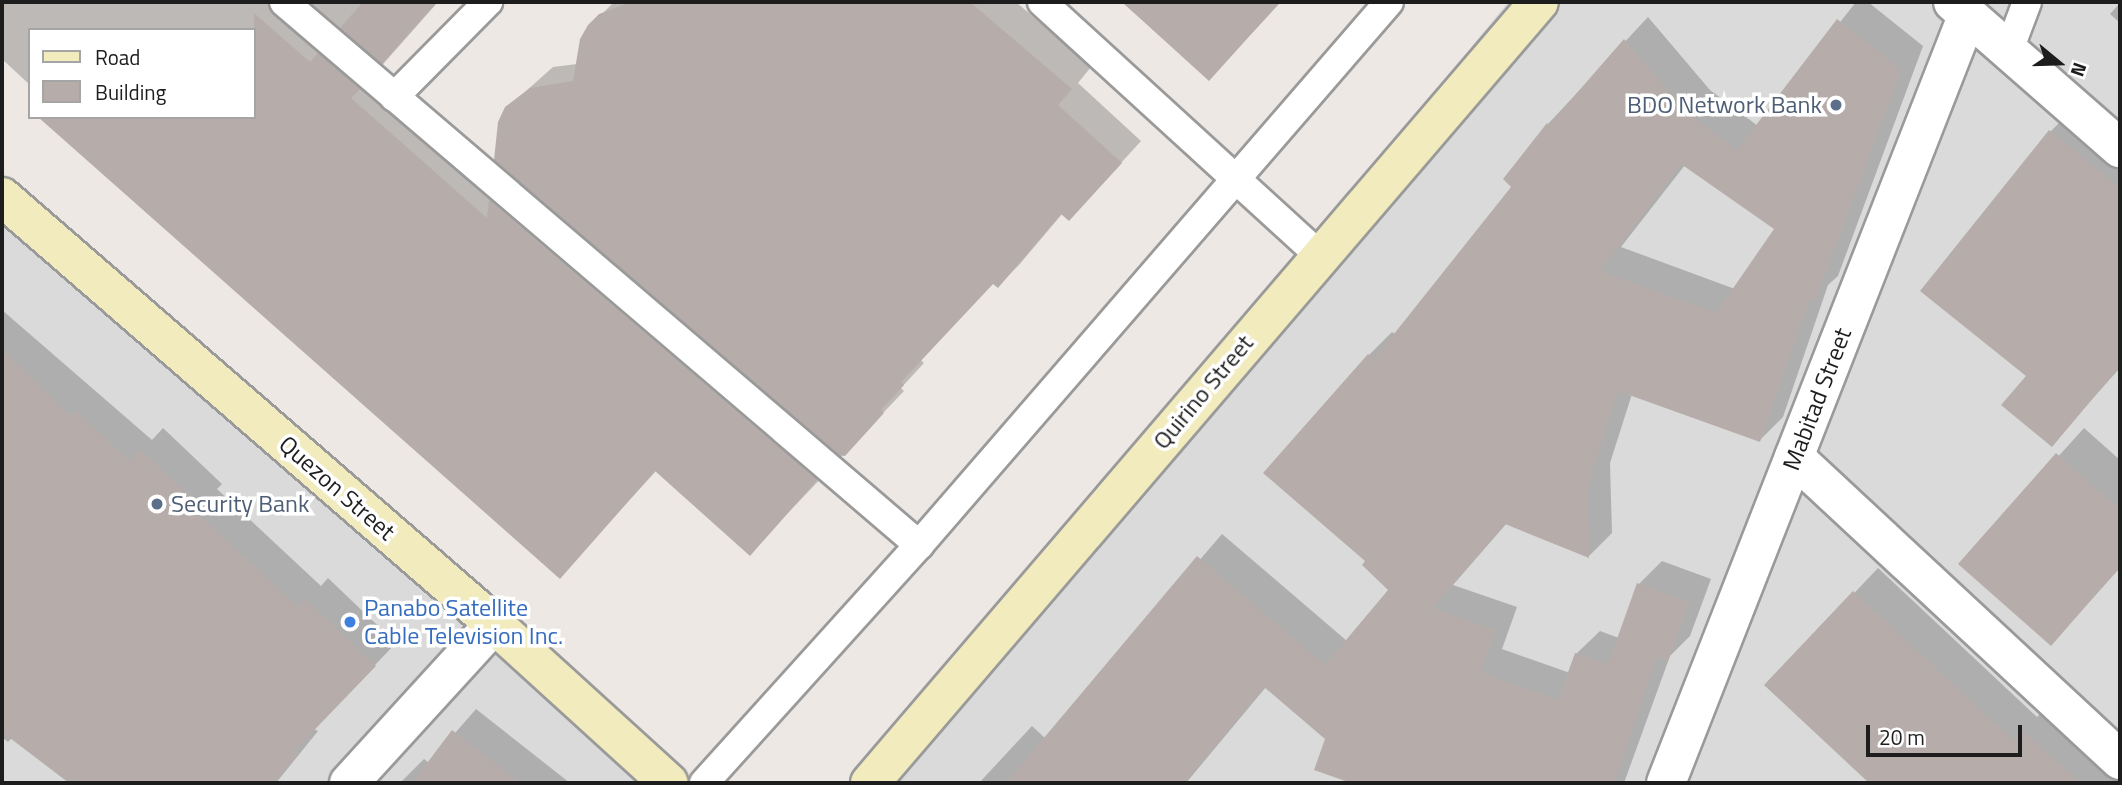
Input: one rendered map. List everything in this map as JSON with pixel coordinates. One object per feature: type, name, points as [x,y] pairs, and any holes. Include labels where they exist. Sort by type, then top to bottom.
[{"type":"street","name":"Quirino Street","points":[[870,783],[1319,255],[1539,2]]},
{"type":"street","points":[[1960,8],[2120,148]]},
{"type":"street","name":"Mabitad Street","points":[[1666,783],[1794,457],[1960,8]]},
{"type":"street","name":"Quezon Street","points":[[2,197],[494,624],[669,783]]},
{"type":"street","points":[[1794,457],[2120,760]]},
{"type":"street","points":[[349,783],[494,624]]},
{"type":"lane","points":[[284,2],[919,545]]},
{"type":"lane","points":[[394,97],[488,2]]},
{"type":"lane","points":[[1042,2],[1319,255]]},
{"type":"lane","points":[[704,783],[919,545],[1389,2]]},
{"type":"lane","points":[[2009,50],[2027,2]]},
{"type":"shaded area","points":[[1508,2],[2120,2],[2120,783],[871,783]]},
{"type":"shaded area","points":[[2,211],[473,632],[661,783],[2,783]]},
{"type":"building","points":[[363,2],[437,2],[382,64],[340,28]]},
{"type":"building","points":[[631,2],[970,2],[1072,89],[1058,105],[1122,163],[1069,221],[1061,214],[998,288],[993,284],[901,382],[904,385],[881,410],[884,413],[845,456],[839,455],[494,160],[498,122],[505,107],[530,88],[573,81],[580,39],[588,25],[599,14]]},
{"type":"building","points":[[1122,2],[1280,2],[1209,81]]},
{"type":"building","points":[[254,13],[310,62],[318,53],[360,89],[351,98],[487,218],[489,200],[817,480],[750,556],[655,471],[560,579],[40,119],[256,119]]},
{"type":"building","points":[[1837,19],[1901,70],[1815,301],[1810,298],[1760,442],[1618,391],[1587,487],[1589,558],[1505,524],[1432,608],[1496,630],[1480,672],[1558,700],[1575,653],[1608,664],[1637,583],[1689,602],[1668,661],[1656,657],[1614,783],[1351,783],[1314,770],[1325,739],[1264,687],[1184,783],[1006,783],[1197,556],[1325,665],[1388,590],[1362,565],[1365,561],[1263,473],[1368,354],[1374,359],[1511,187],[1503,179],[1547,123],[1549,125],[1624,39],[1687,113],[1737,150]],"holes":[[[1681,164],[1774,229],[1716,313],[1600,271]]]},
{"type":"building","points":[[2049,130],[2120,188],[2120,366],[2052,447],[2001,405],[2026,376],[1920,291]]},
{"type":"building","points":[[2,349],[71,416],[76,411],[129,461],[140,449],[201,507],[196,512],[298,607],[305,599],[376,666],[294,751],[297,754],[274,783],[69,783],[2,732]]},
{"type":"building","points":[[2056,453],[2120,510],[2120,567],[2051,646],[1958,564]]},
{"type":"building","points":[[1853,591],[2013,740],[2021,730],[2081,783],[1869,783],[1764,685]]},
{"type":"building","points":[[452,730],[520,783],[412,783]]},
{"type":"place","name":"BDO Network Bank","points":[[1836,105]]},
{"type":"place","name":"Security Bank","points":[[157,504]]},
{"type":"place","name":"Panabo Satellite Cable Television Inc.","points":[[350,622]]}]
